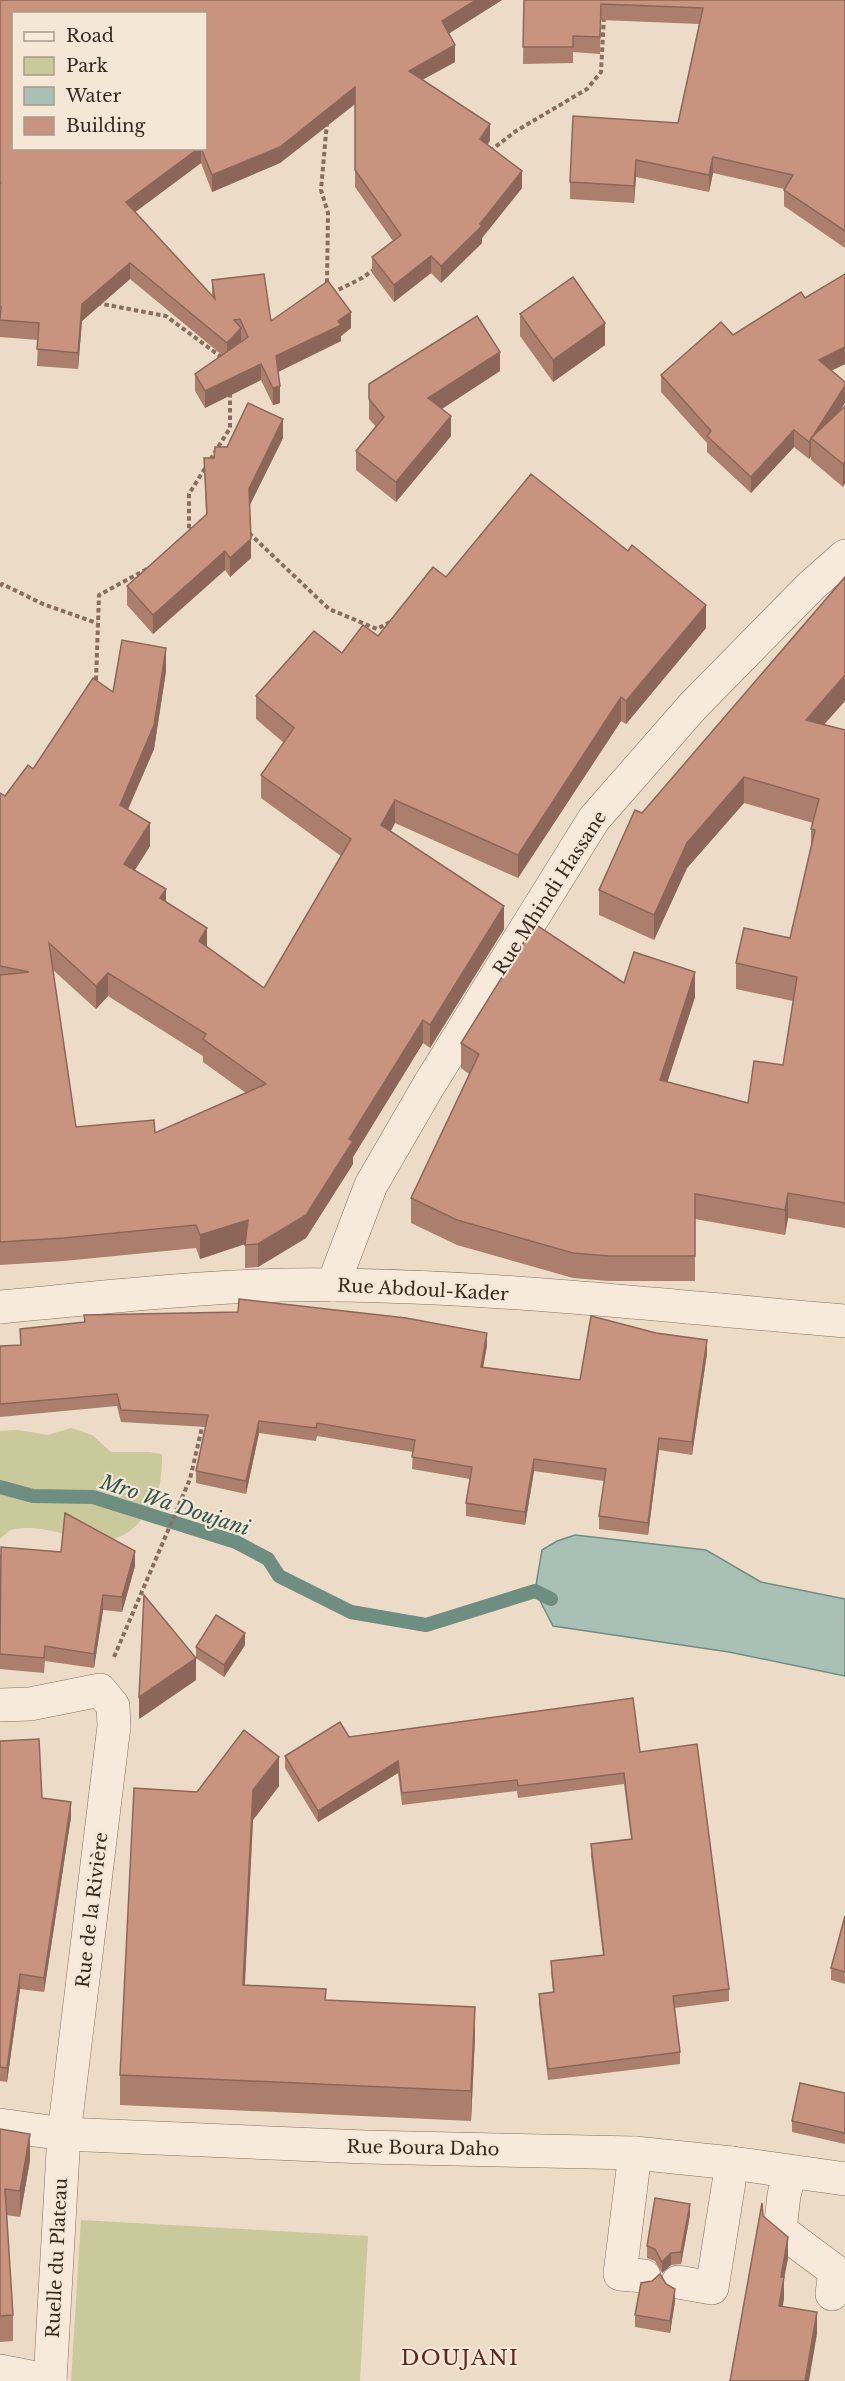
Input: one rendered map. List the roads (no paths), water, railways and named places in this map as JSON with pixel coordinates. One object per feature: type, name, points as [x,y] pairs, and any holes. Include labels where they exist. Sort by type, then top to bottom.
[{"type":"street","name":"Rue Mhindi Hassane","points":[[333,1285],[371,1185],[429,1085],[594,819],[693,706],[811,586],[845,556]]},
{"type":"street","name":"Rue Abdoul-Kader","points":[[0,1307],[189,1291],[333,1285],[467,1290],[845,1321]]},
{"type":"street","name":"Rue de la Rivière","points":[[0,1705],[30,1704],[100,1690],[113,1706],[114,1726],[64,2134]]},
{"type":"street","name":"Rue Boura Daho","points":[[0,2126],[64,2134],[364,2147],[635,2153],[732,2163],[845,2179]]},
{"type":"street","name":"Ruelle du Plateau","points":[[50,2381],[64,2134]]},
{"type":"street","points":[[635,2153],[620,2274],[644,2276]]},
{"type":"street","points":[[678,2282],[712,2288],[732,2163]]},
{"type":"street","points":[[790,2172],[780,2230],[835,2271],[832,2294]]},
{"type":"street","points":[[0,2371],[50,2381]]},
{"type":"water","points":[[575,1535],[706,1550],[761,1582],[845,1599],[845,1676],[729,1652],[553,1626],[535,1591],[542,1550],[557,1541]]},
{"type":"waterway","name":"Mro Wa Doujani","points":[[0,1487],[33,1496],[93,1497],[236,1542],[268,1559],[279,1576],[351,1612],[426,1625],[535,1591],[551,1599]]},
{"type":"district","name":"DOUJANI","points":[[460,2358]]}]
